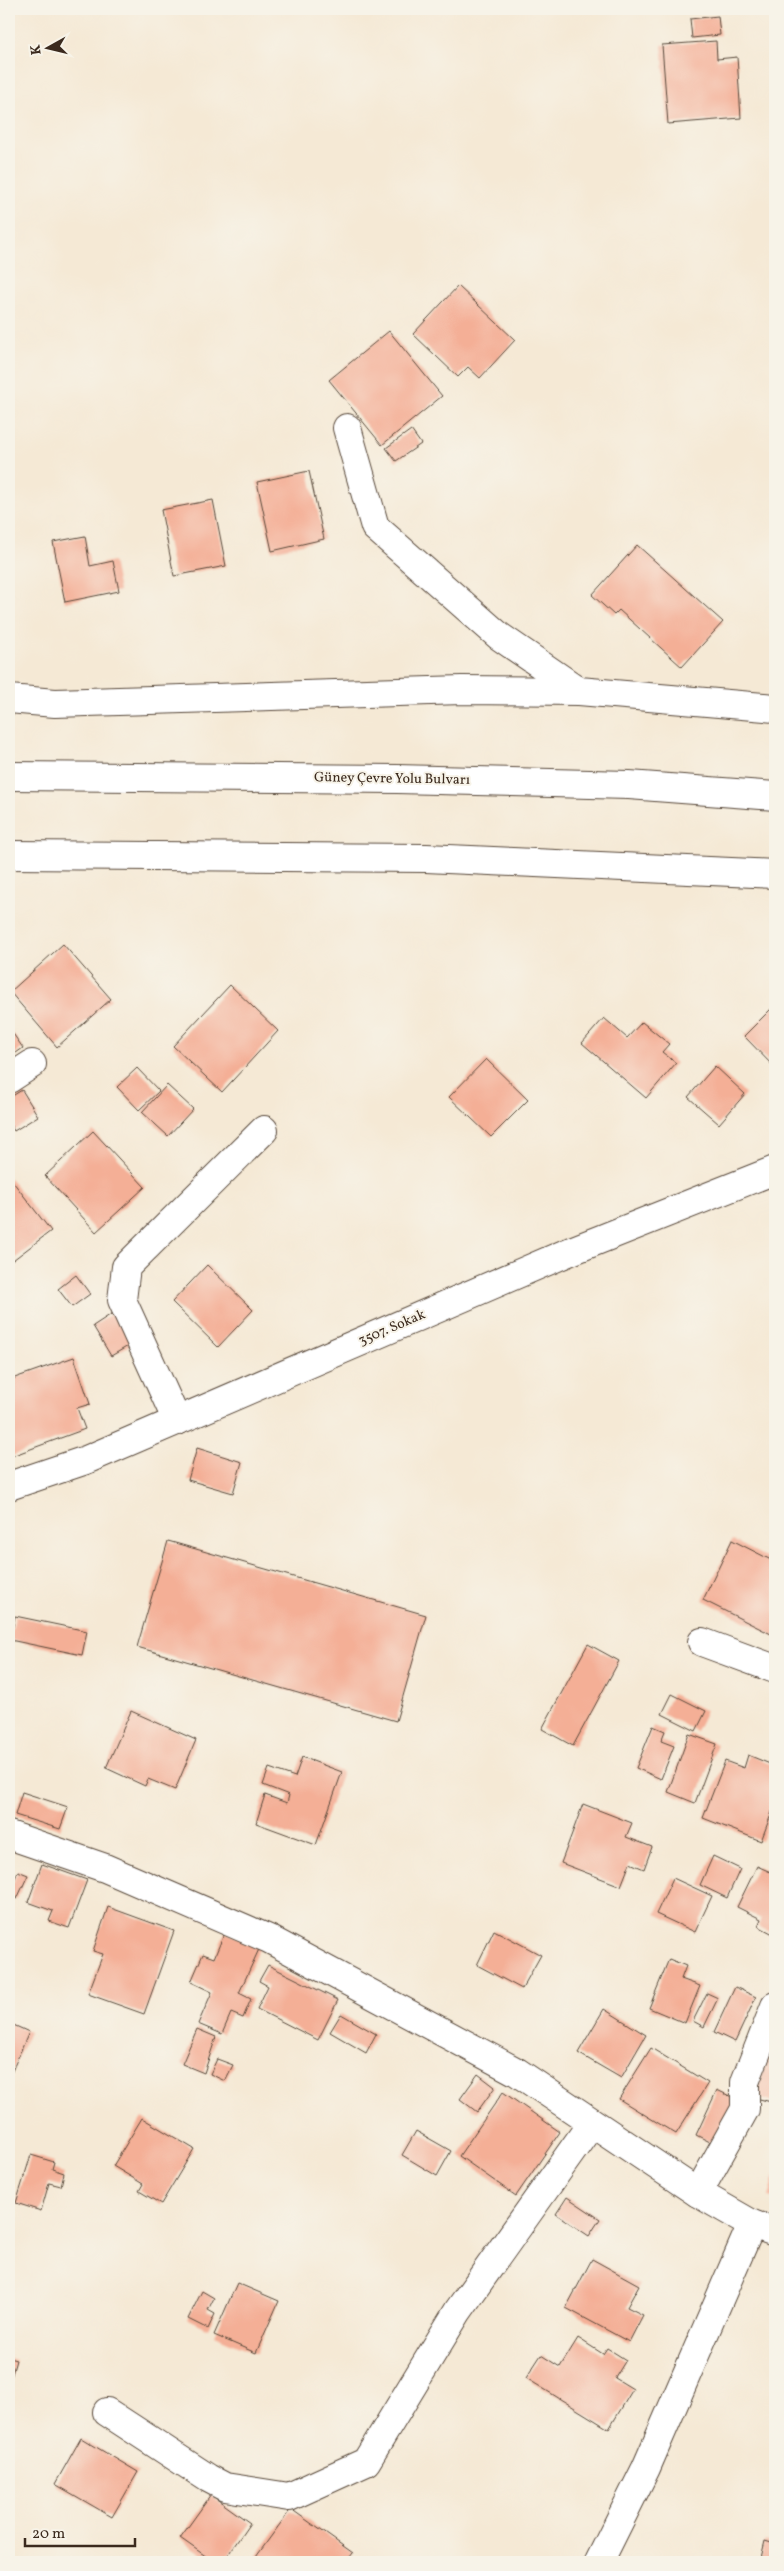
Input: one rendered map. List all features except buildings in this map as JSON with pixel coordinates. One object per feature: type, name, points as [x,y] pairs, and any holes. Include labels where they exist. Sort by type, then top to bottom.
[{"type":"main road","points":[[347,428],[375,527],[499,636],[578,691]]},
{"type":"main road","points":[[9,699],[55,703],[462,690],[578,691],[775,708]]},
{"type":"main road","name":"Güney Çevre Yolu Bulvarı","points":[[9,776],[406,779],[629,785],[775,796]]},
{"type":"main road","points":[[9,855],[426,858],[775,874]]},
{"type":"main road","points":[[9,1079],[32,1064]]},
{"type":"main road","points":[[177,1421],[122,1300],[126,1266],[264,1130]]},
{"type":"main road","name":"3507. Sokak","points":[[9,1486],[86,1460],[570,1251],[775,1170]]},
{"type":"main road","points":[[702,1642],[775,1669]]},
{"type":"main road","points":[[9,1835],[105,1868],[269,1938],[518,2072],[698,2193],[764,2228],[600,2562]]},
{"type":"main road","points":[[698,2193],[745,2109],[744,2082],[775,2006]]},
{"type":"main road","points":[[107,2412],[208,2478],[225,2487],[289,2498],[366,2462],[458,2311],[592,2123]]}]
